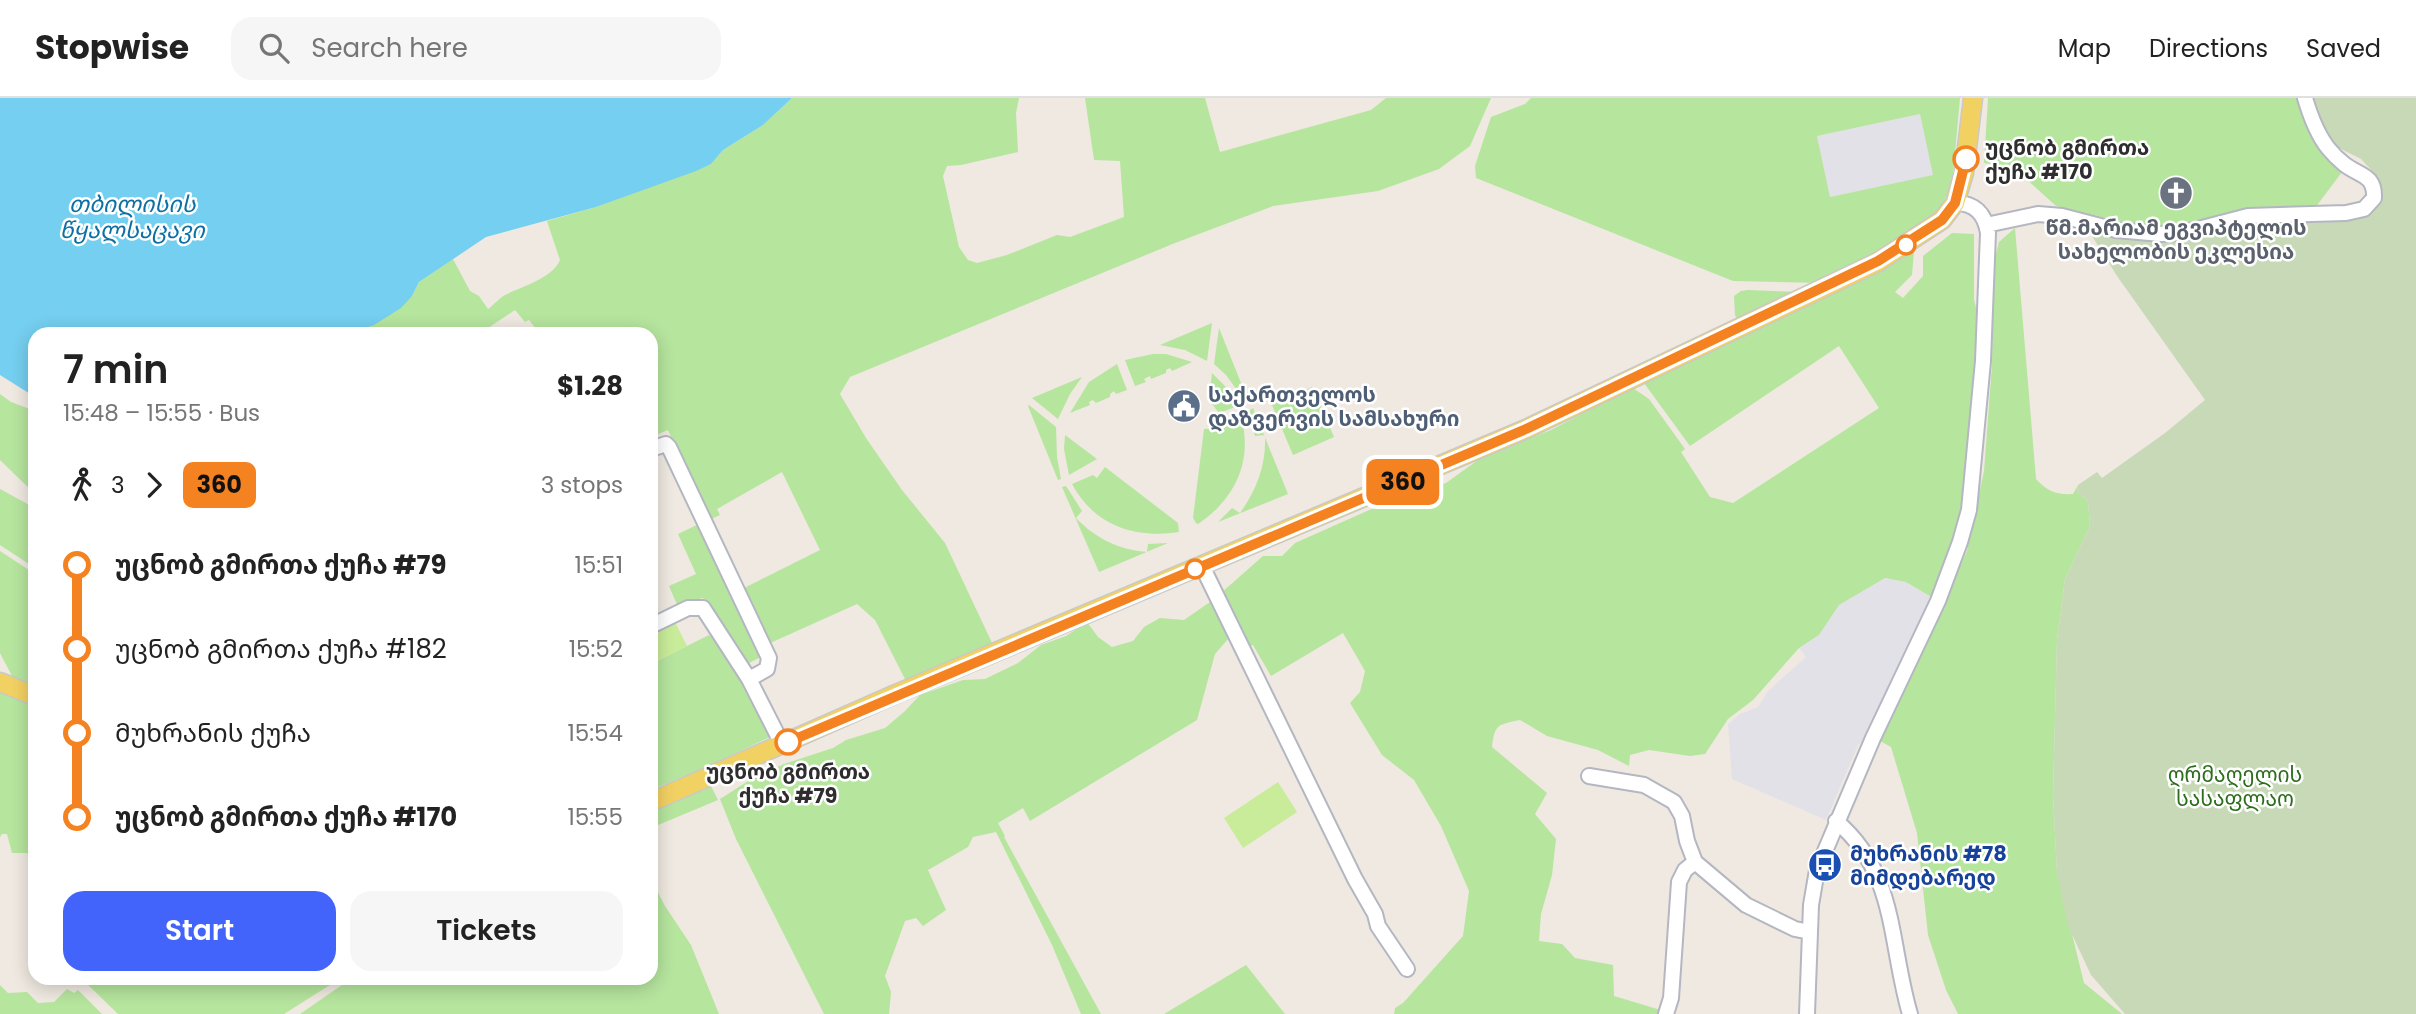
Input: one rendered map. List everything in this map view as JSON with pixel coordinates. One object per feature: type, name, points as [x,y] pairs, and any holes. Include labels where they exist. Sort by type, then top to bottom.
[{"type":"main road","points":[[658,799],[1526,429],[1720,338],[1898,250],[1942,220],[1955,203],[1964,173],[1973,98]]},
{"type":"main road","points":[[0,682],[28,693]]},
{"type":"street","points":[[1986,225],[2014,218],[2050,215],[2116,230],[2161,234],[2183,233],[2248,216],[2320,215],[2364,209],[2374,198],[2375,188],[2365,176],[2343,164],[2328,147],[2311,116],[2305,98]]},
{"type":"street","points":[[1807,1014],[1811,905],[1817,870],[1836,821],[1938,601],[1969,510],[1983,361],[1986,225],[1976,208],[1955,203]]},
{"type":"street","points":[[658,445],[666,444],[669,447],[769,658],[767,669],[749,679]]},
{"type":"street","points":[[1202,566],[1355,879],[1375,914],[1378,926],[1407,969]]},
{"type":"street","points":[[658,623],[694,606],[703,608],[749,679],[782,744]]},
{"type":"street","points":[[1589,776],[1644,785],[1674,802],[1682,816],[1695,862],[1746,905],[1795,929],[1810,932]]},
{"type":"street","points":[[1836,821],[1869,858],[1885,895],[1910,1014]]},
{"type":"street","points":[[1666,1014],[1671,998],[1679,882],[1685,870],[1695,862]]},
{"type":"shaded area","points":[[1920,114],[1934,175],[1830,197],[1817,136]]},
{"type":"shaded area","points":[[1885,578],[1906,582],[1931,597],[1864,741],[1858,745],[1826,820],[1732,779],[1728,724],[1740,714],[1758,707],[1768,691],[1806,657],[1799,648],[1819,635],[1839,605]]},
{"type":"green space","points":[[792,98],[1019,98],[1016,113],[1018,152],[947,166],[943,176],[959,247],[968,260],[977,263],[1007,255],[1057,235],[1070,237],[1124,217],[1120,161],[1094,160],[1085,98],[1205,98],[1220,152],[1371,110],[1386,98],[1491,98],[1470,146],[1439,169],[1378,191],[1273,206],[1175,243],[850,377],[840,394],[902,490],[945,543],[993,645],[907,683],[875,620],[857,604],[768,644],[742,589],[820,550],[782,472],[717,509],[720,515],[709,520],[668,430],[658,434],[658,327],[534,327],[529,320],[525,322],[515,310],[490,327],[359,327],[412,296],[419,282],[453,259],[470,291],[479,296],[488,309],[505,295],[544,277],[556,266],[560,260],[547,221],[596,207],[711,164],[723,150],[763,125]]},
{"type":"green space","points":[[1531,98],[1960,98],[1952,186],[1932,221],[1901,241],[1820,283],[1733,281],[1476,178],[1475,166],[1491,117],[1525,104]],"holes":[[[1920,114],[1933,175],[1830,197],[1817,136]]]},
{"type":"green space","points":[[1988,98],[2298,98],[2323,147],[2342,172],[2312,212],[2238,212],[2166,229],[2110,219],[2056,206],[2013,167],[1984,163]]},
{"type":"green space","name":"ღრმაღელის სასაფლაო","points":[[2310,98],[2416,98],[2416,1014],[2125,1014],[2091,975],[2068,926],[2057,873],[2053,795],[2057,640],[2065,579],[2090,526],[2088,501],[2077,492],[2078,485],[2097,472],[2102,478],[2165,433],[2205,400],[2117,276],[2092,236],[2096,229],[2189,235],[2319,218],[2375,202],[2376,175],[2361,159],[2333,145]]},
{"type":"green space","points":[[2015,228],[2036,479],[2044,487],[2062,494],[2073,494],[2078,485],[2077,492],[2088,501],[2090,526],[2065,579],[2057,640],[2053,795],[2057,873],[2084,983],[2122,1014],[1958,1014],[1946,990],[1928,935],[1917,833],[1891,747],[1880,741],[1967,551],[1984,471],[1992,365],[1993,266],[1999,242]]},
{"type":"green space","points":[[1952,233],[1974,234],[1974,300],[1980,322],[1972,452],[1961,520],[1933,598],[1906,582],[1885,578],[1839,605],[1819,635],[1799,648],[1753,700],[1728,719],[1705,754],[1690,756],[1649,750],[1630,755],[1629,766],[1598,750],[1547,736],[1520,720],[1502,724],[1496,729],[1492,747],[1547,793],[1535,814],[1556,839],[1552,875],[1541,914],[1539,941],[1562,944],[1575,958],[1613,965],[1614,996],[1664,1011],[1663,1014],[1394,1014],[1395,1008],[1403,1003],[1463,936],[1469,891],[1441,826],[1414,780],[1382,755],[1350,703],[1360,692],[1365,671],[1343,633],[1271,676],[1253,645],[1247,648],[1221,593],[1263,556],[1282,556],[1295,543],[1403,495],[1446,483],[1485,455],[1551,430],[1630,386],[1649,399],[1685,449],[1681,452],[1710,497],[1733,503],[1879,408],[1839,346],[1690,446],[1644,383],[1914,251],[1912,275],[1895,292],[1903,298],[1923,276],[1923,256]]},
{"type":"green space","points":[[1748,290],[1801,292],[1738,321],[1734,296]]},
{"type":"green space","points":[[1212,323],[1207,361],[1185,350],[1160,345]]},
{"type":"green space","points":[[1219,328],[1247,398],[1242,397],[1214,364]]},
{"type":"green space","points":[[1166,354],[1192,362],[1172,371],[1170,368],[1166,373],[1151,379],[1150,376],[1144,379],[1146,382],[1135,386],[1125,360]]},
{"type":"green space","points":[[1117,364],[1127,390],[1116,394],[1114,391],[1110,397],[1096,403],[1093,400],[1089,402],[1090,405],[1070,413],[1089,382]]},
{"type":"green space","points":[[1212,373],[1226,387],[1238,406],[1219,413],[1209,400]]},
{"type":"green space","points":[[1082,377],[1058,419],[1032,398]]},
{"type":"green space","points":[[1312,387],[1334,437],[1293,455],[1272,405]]},
{"type":"green space","points":[[0,394],[28,408],[28,487],[0,460]]},
{"type":"green space","points":[[1029,405],[1056,427],[1061,479],[1058,480]]},
{"type":"green space","points":[[1253,408],[1264,435],[1255,436],[1249,411]]},
{"type":"green space","points":[[1240,413],[1245,446],[1239,476],[1223,502],[1198,524],[1193,518],[1204,429],[1218,428],[1221,421]]},
{"type":"green space","points":[[1065,435],[1097,459],[1069,475],[1064,449]]},
{"type":"green space","points":[[1264,435],[1288,494],[1218,522],[1232,508],[1240,513],[1251,496],[1262,468]]},
{"type":"green space","points":[[1105,467],[1178,523],[1179,532],[1162,534],[1131,531],[1104,519],[1092,510],[1072,484],[1093,475],[1097,478]]},
{"type":"green space","points":[[1066,486],[1082,511],[1076,518],[1083,525],[1117,546],[1147,552],[1099,572],[1062,487]]},
{"type":"green space","points":[[0,489],[28,504],[28,563],[0,545]]},
{"type":"green space","points":[[701,523],[761,657],[743,666],[707,600],[702,598],[678,607],[669,586],[696,574],[678,534]]},
{"type":"green space","points":[[1168,543],[1147,552],[1148,544]]},
{"type":"green space","points":[[0,551],[28,569],[28,684],[12,676],[0,653]]},
{"type":"green space","points":[[1210,602],[1228,639],[1215,654],[1197,720],[1030,821],[1023,808],[998,823],[1101,1014],[1081,1014],[1052,945],[996,832],[973,837],[968,847],[928,870],[946,910],[923,926],[916,918],[905,921],[885,976],[891,992],[889,1014],[824,1014],[736,839],[720,799],[753,778],[784,764],[885,728],[920,695],[963,680],[985,679],[1018,663],[1041,645],[1066,636],[1087,622],[1098,637],[1112,647],[1133,641],[1144,627],[1160,618],[1184,620]]},
{"type":"green space","points":[[674,620],[687,646],[658,660],[658,628]]},
{"type":"green space","points":[[709,635],[730,655],[738,668],[770,737],[658,787],[658,660]]},
{"type":"green space","points":[[0,688],[28,699],[28,854],[12,853],[7,834],[0,837]]},
{"type":"green space","points":[[1278,782],[1297,812],[1243,848],[1224,818]]},
{"type":"green space","points":[[710,784],[718,800],[658,825],[658,806]]},
{"type":"green space","points":[[658,892],[691,945],[719,1014],[300,1014],[342,985],[658,985]]},
{"type":"green space","points":[[1246,965],[1285,1014],[1164,1014]]},
{"type":"green space","points":[[0,985],[8,993],[27,992],[38,1003],[54,1002],[67,989],[74,993],[78,990],[102,1014],[0,1014]]},
{"type":"green space","points":[[88,985],[330,985],[284,1014],[118,1014]]},
{"type":"water","name":"თბილისის წყალსაცავი","points":[[0,98],[792,98],[763,125],[723,150],[711,164],[696,171],[596,207],[486,237],[419,282],[412,296],[401,308],[374,325],[28,327],[28,393],[0,375]]},
{"type":"bus line","name":"360","points":[[788,742],[891,696],[1526,429],[1878,261],[1942,220],[1955,203],[1966,159]]},
{"type":"place","name":"უცნობ გმირთა ქუჩა #170","points":[[1966,159]]},
{"type":"place","name":"წმ.მარიამ ეგვიპტელის სახელობის ეკლესია","points":[[2176,193]]},
{"type":"place","name":"საქართველოს დაზვერვის სამსახური","points":[[1184,406]]},
{"type":"place","name":"უცნობ გმირთა ქუჩა #79","points":[[788,742]]},
{"type":"place","name":"მუხრანის #78 მიმდებარედ","points":[[1825,865]]}]
